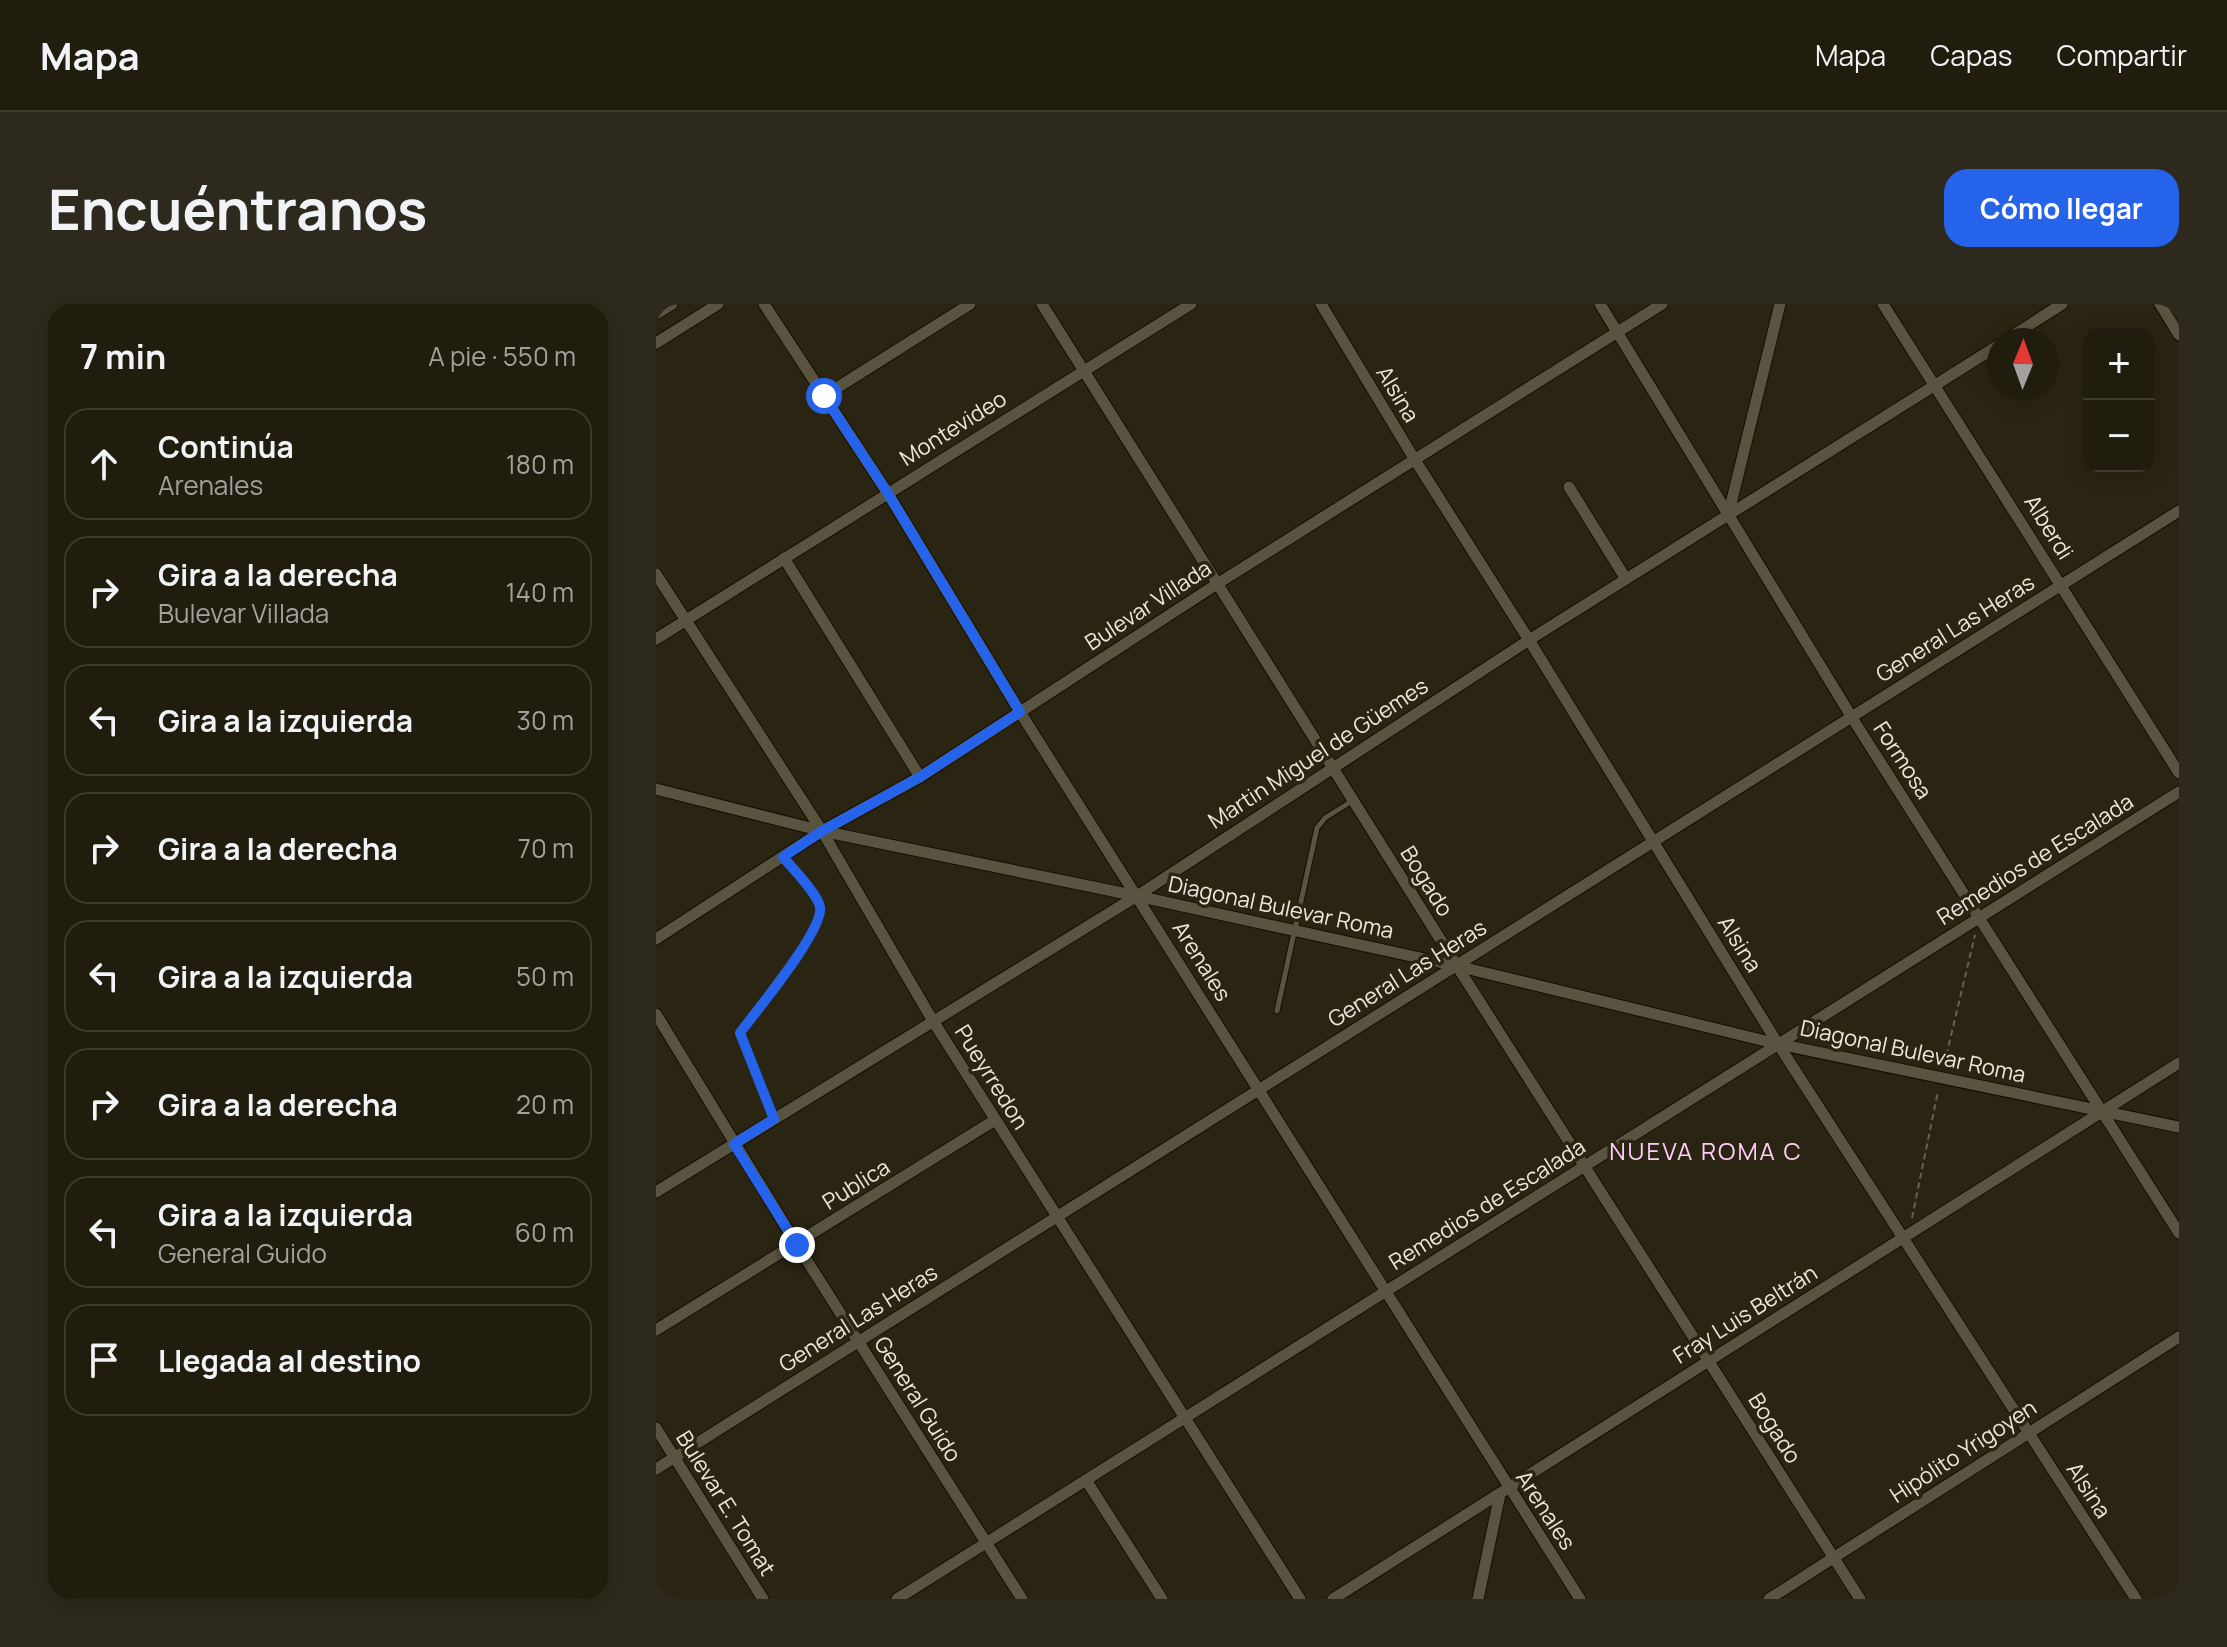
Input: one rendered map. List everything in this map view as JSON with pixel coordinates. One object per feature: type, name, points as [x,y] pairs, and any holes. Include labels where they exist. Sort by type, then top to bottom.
[{"type":"street","points":[[656,314],[672,304]]},
{"type":"street","points":[[656,343],[718,304]]},
{"type":"street","name":"Arenales","points":[[764,304],[887,492],[1020,712],[1387,1290],[1504,1491],[1580,1599]]},
{"type":"street","points":[[824,396],[970,304]]},
{"type":"street","name":"Bogado","points":[[1042,304],[1331,767],[1860,1599]]},
{"type":"street","name":"Montevideo","points":[[656,639],[1191,304]]},
{"type":"street","name":"Alsina","points":[[1321,304],[1778,1044],[2136,1599]]},
{"type":"street","name":"Formosa","points":[[1600,304],[1851,716],[2179,1233]]},
{"type":"street","name":"Bulevar Villada","points":[[656,939],[822,831],[920,777],[1217,584],[1662,304]]},
{"type":"street","points":[[1728,516],[1780,304]]},
{"type":"street","name":"Alberdi","points":[[1883,304],[2179,773]]},
{"type":"street","points":[[2025,328],[2062,304]]},
{"type":"street","points":[[2160,304],[2179,335]]},
{"type":"street","name":"Martin Miguel de Güemes","points":[[656,1192],[1137,896],[1529,640],[1987,353]]},
{"type":"street","points":[[1569,487],[1626,579]]},
{"type":"street","name":"General Las Heras","points":[[656,1469],[2179,511]]},
{"type":"street","points":[[784,558],[920,777]]},
{"type":"street","name":"Pueyrredon","points":[[656,574],[822,831],[933,1021],[1300,1599]]},
{"type":"street","name":"Diagonal Bulevar Roma","points":[[656,789],[822,831],[1457,966],[1778,1044],[2179,1127]]},
{"type":"street","name":"Remedios de Escalada","points":[[897,1599],[2179,792]]},
{"type":"street","name":"General Guido","points":[[656,1014],[797,1245],[1022,1599]]},
{"type":"street","name":"Fray Luis Beltrán","points":[[1333,1599],[2179,1063]]},
{"type":"street","name":"Publica","points":[[656,1330],[995,1120]]},
{"type":"street","name":"Hipólito Yrigoyen","points":[[1769,1599],[2179,1337]]},
{"type":"street","name":"Bulevar E. Tomat","points":[[656,1428],[763,1599]]},
{"type":"street","points":[[1086,1480],[1162,1599]]},
{"type":"street","points":[[1478,1599],[1504,1491]]},
{"type":"lane","points":[[1277,1011],[1317,828],[1325,818],[1353,800]]},
{"type":"lane","points":[[774,1119],[740,1033],[807,943],[821,911],[819,901],[783,857]]},
{"type":"district","name":"NUEVA ROMA C","points":[[1706,1152]]},
{"type":"route","points":[[797,1245],[734,1144],[774,1119],[740,1033],[807,943],[821,911],[819,901],[783,857],[822,831],[920,777],[1020,712],[887,492],[824,396]]}]
